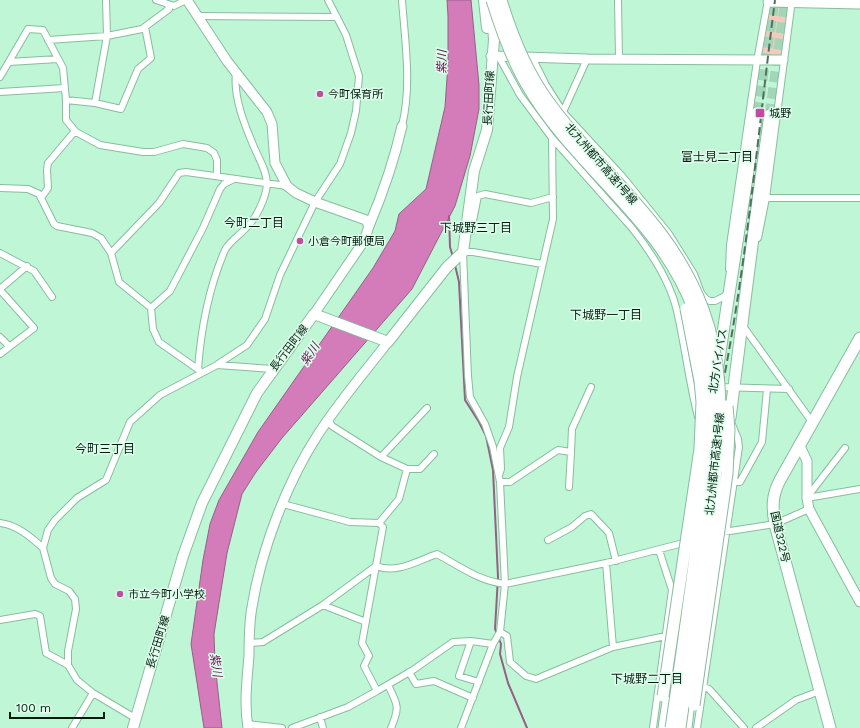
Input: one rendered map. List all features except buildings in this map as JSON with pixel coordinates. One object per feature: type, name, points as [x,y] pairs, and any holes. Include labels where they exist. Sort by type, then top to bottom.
[{"type":"highway","name":"北九州都市高速1号線","points":[[492,0],[506,41],[527,86],[556,126],[626,206],[668,260],[689,300],[703,342],[711,386],[711,429],[707,472],[671,728]]},
{"type":"highway","name":"北九州都市高速1号線","points":[[501,0],[524,60],[548,102],[663,236],[677,257],[697,296],[706,318],[717,363],[720,383],[720,428],[716,474],[680,728]]},
{"type":"highway","name":"北方バイパス","points":[[662,728],[757,113]]},
{"type":"highway","name":"北方バイパス","points":[[686,728],[743,326],[751,241],[770,115]]},
{"type":"highway","points":[[626,206],[665,261],[676,280],[686,306],[692,331],[702,402],[700,449],[663,696],[662,728]]},
{"type":"highway","points":[[691,728],[724,498],[729,444],[727,406],[722,363],[709,318],[697,296]]},
{"type":"highway","name":"国道322号","points":[[830,728],[775,524],[773,495],[799,444],[856,352],[860,338]]},
{"type":"main road","name":"長行田町線","points":[[484,0],[495,57]]},
{"type":"main road","name":"長行田町線","points":[[463,252],[474,171],[487,130],[495,57],[492,0]]},
{"type":"main road","points":[[385,341],[447,267],[463,252]]},
{"type":"main road","name":"長行田町線","points":[[134,723],[183,556],[202,503],[256,393],[316,315],[385,341]]},
{"type":"street","points":[[95,102],[107,36],[106,0]]},
{"type":"street","points":[[156,0],[174,6],[187,0],[236,74],[267,112],[272,124],[275,163],[287,186],[296,193],[315,202],[366,220],[369,226]]},
{"type":"street","points":[[68,665],[68,651],[76,609],[75,599],[69,590],[55,584],[51,578],[43,548],[48,530],[55,520],[77,498],[106,480],[130,422],[160,395],[199,372],[218,364],[247,345],[265,319],[280,275],[315,202],[340,164],[351,133],[356,111],[359,76],[353,55],[328,0]]},
{"type":"street","points":[[316,315],[364,241],[386,184],[402,126],[407,106],[407,87],[402,0]]},
{"type":"street","points":[[618,0],[619,59]]},
{"type":"street","points":[[532,57],[546,85],[563,112],[622,176],[668,234],[694,274],[701,293],[706,299],[715,300],[729,294],[730,245],[757,61],[768,1],[860,4]]},
{"type":"street","points":[[747,292],[766,198],[784,69],[783,60],[791,2]]},
{"type":"street","points":[[48,40],[107,36],[145,27],[169,9],[166,3]]},
{"type":"street","points":[[198,16],[337,17]]},
{"type":"street","points":[[66,100],[95,102],[121,109],[138,69],[151,58],[145,27]]},
{"type":"street","points":[[0,77],[28,29],[43,30],[63,68],[66,120],[75,131],[100,145],[143,152],[154,152],[183,144],[206,148],[214,153],[217,160],[217,176]]},
{"type":"street","points":[[495,57],[757,61],[783,60]]},
{"type":"street","points":[[495,57],[520,95],[552,138],[632,228],[666,280],[677,310],[690,387],[705,446]]},
{"type":"street","points":[[8,62],[58,59]]},
{"type":"street","points":[[563,112],[586,59]]},
{"type":"street","points":[[199,372],[201,334],[218,271],[226,248],[248,226],[262,201],[266,184],[263,168],[243,120],[235,82],[236,74]]},
{"type":"street","points":[[0,92],[65,88]]},
{"type":"street","points":[[41,198],[48,188],[48,163],[75,131]]},
{"type":"street","points":[[499,480],[501,469],[500,448],[509,428],[517,377],[553,219],[552,138]]},
{"type":"street","points":[[111,253],[159,204],[179,173],[186,172],[287,186]]},
{"type":"street","points":[[151,308],[170,291],[203,228],[220,189],[224,184],[234,179]]},
{"type":"street","points":[[0,188],[28,189],[39,194],[54,224],[57,226],[92,232],[101,238],[111,253],[119,282],[151,308],[153,329],[159,342],[199,372]]},
{"type":"street","points":[[466,230],[471,231],[478,196],[485,194],[531,203],[553,197]]},
{"type":"street","points":[[766,198],[860,198]]},
{"type":"street","points":[[460,728],[493,644],[500,632],[505,584],[499,480],[493,448],[485,424],[470,397],[463,252],[473,252],[542,264]]},
{"type":"street","points":[[0,253],[34,271],[52,297]]},
{"type":"street","points":[[0,354],[34,328],[0,290],[27,266]]},
{"type":"street","points":[[743,326],[812,422]]},
{"type":"street","points":[[0,337],[9,346]]},
{"type":"street","points":[[282,728],[248,726],[247,693],[249,643],[252,608],[257,582],[271,532],[296,474],[316,436],[385,341]]},
{"type":"street","points":[[218,364],[273,369]]},
{"type":"street","points":[[569,487],[572,429],[590,387]]},
{"type":"street","points":[[690,387],[789,389]]},
{"type":"street","points":[[734,482],[740,482],[762,442],[767,389]]},
{"type":"street","points":[[381,457],[427,408]]},
{"type":"street","points":[[328,419],[332,426],[381,457],[407,469],[420,469],[434,454]]},
{"type":"street","points":[[697,728],[739,447],[738,439],[730,420]]},
{"type":"street","points":[[799,444],[807,461],[807,498],[809,509],[860,602]]},
{"type":"street","points":[[807,498],[845,448]]},
{"type":"street","points":[[499,480],[510,482],[558,450],[571,452]]},
{"type":"street","points":[[379,523],[399,499],[407,469]]},
{"type":"street","points":[[807,498],[860,489]]},
{"type":"street","points":[[283,504],[350,522],[379,523],[383,527],[362,643],[369,656],[364,666],[377,691]]},
{"type":"street","points":[[376,566],[386,570],[400,568],[437,554],[475,576],[490,582],[505,584],[616,561],[726,531],[775,524],[809,509]]},
{"type":"street","points":[[548,540],[572,527],[585,516],[591,514],[609,533],[616,561]]},
{"type":"street","points":[[0,523],[8,524],[28,535],[43,548]]},
{"type":"street","points":[[653,728],[672,590],[659,550]]},
{"type":"street","points":[[606,563],[613,647]]},
{"type":"street","points":[[249,643],[263,642],[323,605],[376,566]]},
{"type":"street","points":[[323,605],[366,622]]},
{"type":"street","points":[[0,620],[35,614],[40,616],[46,652],[68,665],[77,680],[134,723]]},
{"type":"street","points":[[500,632],[507,636],[510,662],[526,676],[536,679],[613,647],[666,636]]},
{"type":"street","points":[[292,728],[348,707],[409,672],[452,642],[471,641],[493,644]]},
{"type":"street","points":[[471,641],[459,676],[478,682]]},
{"type":"street","points":[[409,672],[416,684],[434,681],[472,698]]},
{"type":"street","points":[[388,685],[398,704],[398,712],[391,728]]},
{"type":"street","points":[[704,687],[709,689],[744,728]]},
{"type":"street","points":[[72,728],[93,692]]},
{"type":"street","points":[[756,728],[796,700],[820,692]]},
{"type":"street","points":[[320,718],[323,728]]},
{"type":"shaded area","points":[[447,0],[471,0],[479,85],[479,109],[470,156],[455,206],[412,289],[282,438],[256,472],[242,494],[227,553],[214,634],[215,664],[222,728],[204,728],[191,644],[203,560],[210,524],[219,500],[258,432],[373,268],[395,231],[399,214],[426,189],[445,107],[448,63]]},
{"type":"shaded area","points":[[771,6],[783,6],[787,10],[780,56],[764,56],[762,52],[768,10]]},
{"type":"waterway","points":[[449,216],[450,247],[453,257]]},
{"type":"waterway","points":[[455,265],[459,282],[465,400],[486,436],[493,470],[498,577],[495,629],[501,644],[500,654],[508,683],[527,728]]},
{"type":"tunnel","points":[[757,113],[774,0]]},
{"type":"tunnel","points":[[770,115],[786,0]]},
{"type":"railway","points":[[667,728],[738,296],[775,0]]},
{"type":"place","name":"今町保育所","points":[[320,94]]},
{"type":"place","name":"城野","points":[[760,113]]},
{"type":"place","name":"小倉今町郵便局","points":[[300,241]]},
{"type":"place","name":"市立今町小学校","points":[[120,594]]},
{"type":"district","name":"富士見二丁目","points":[[717,157]]},
{"type":"district","name":"今町二丁目","points":[[254,223]]},
{"type":"district","name":"下城野三丁目","points":[[476,228]]},
{"type":"district","name":"下城野一丁目","points":[[606,315]]},
{"type":"district","name":"今町三丁目","points":[[105,449]]},
{"type":"district","name":"下城野二丁目","points":[[647,679]]},
{"type":"water label","name":"紫川","points":[[442,62]]},
{"type":"water label","name":"紫川","points":[[310,354]]},
{"type":"water label","name":"紫川","points":[[216,665]]}]
